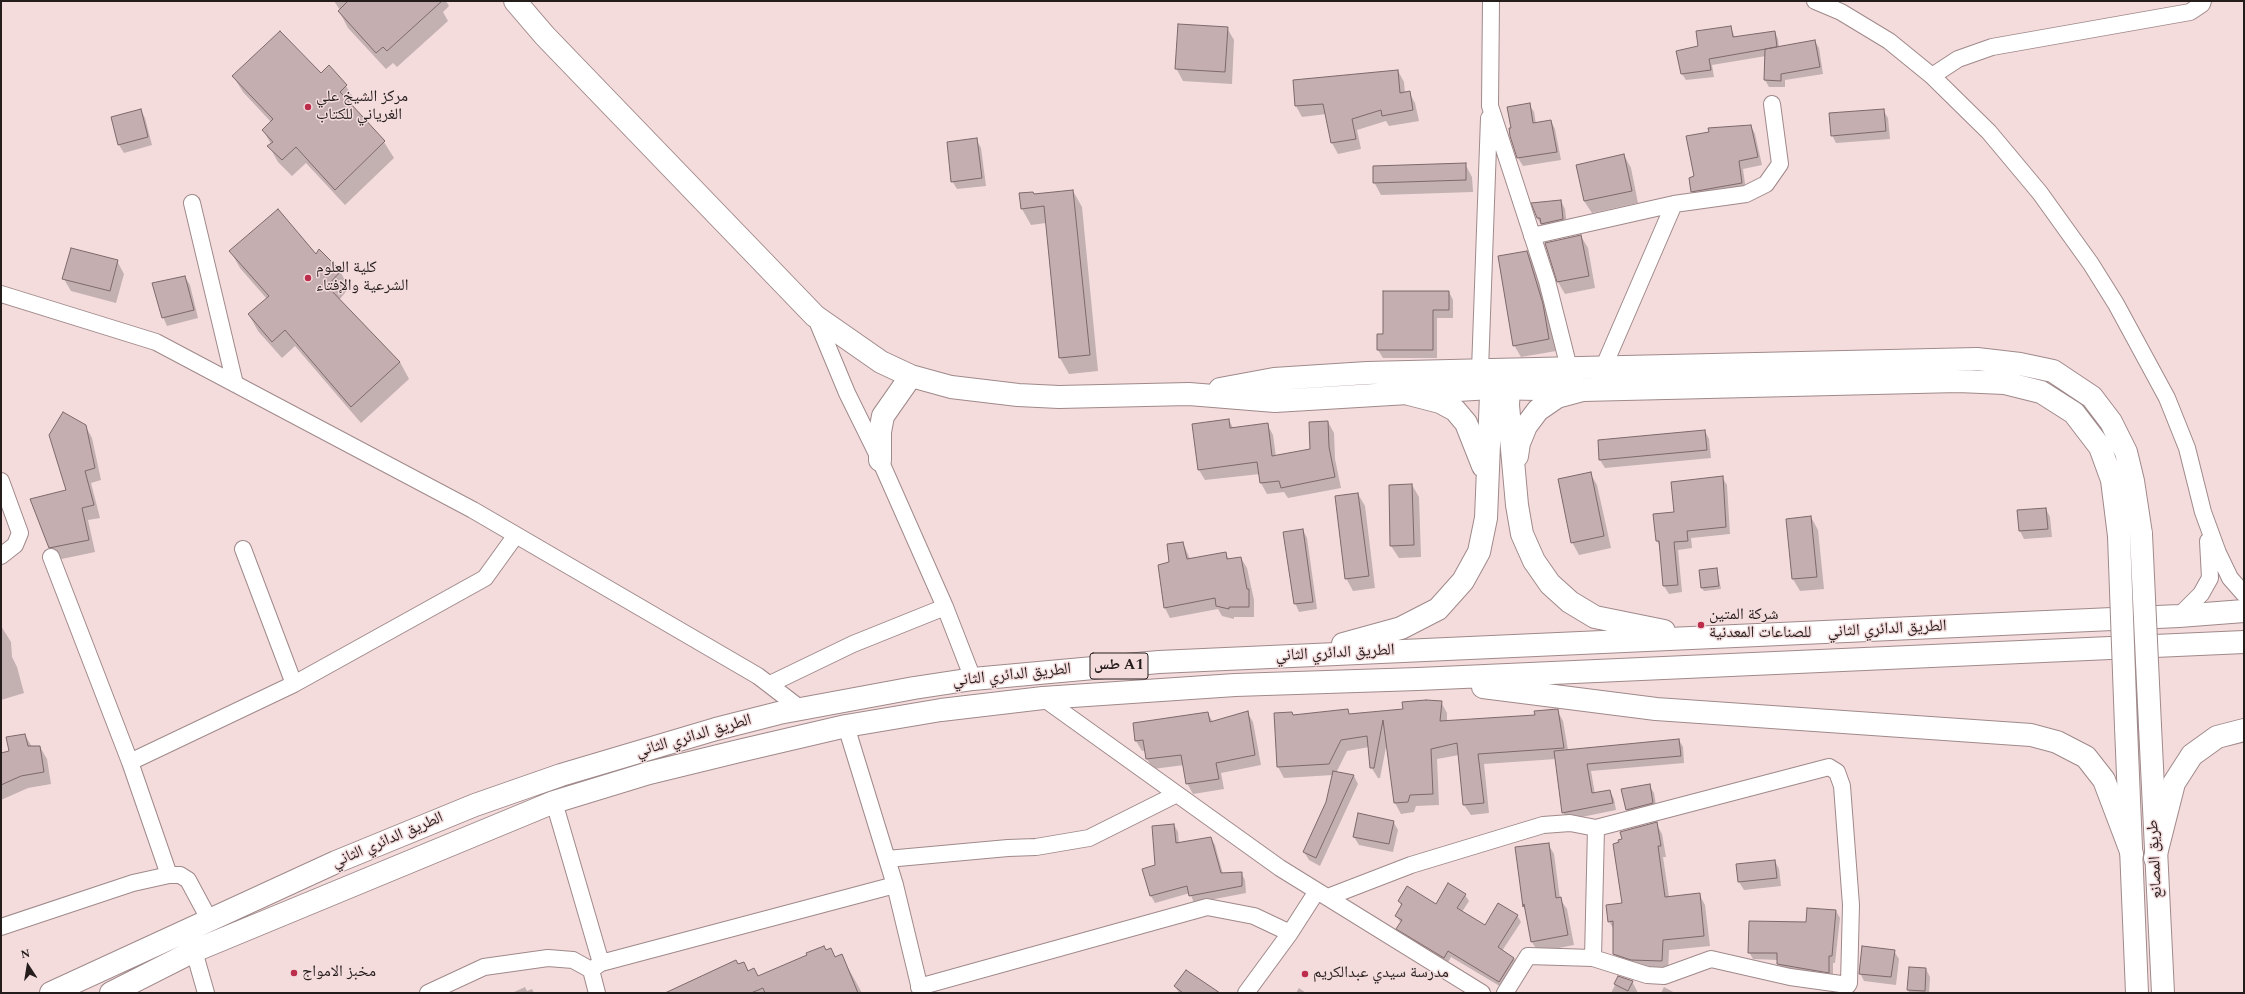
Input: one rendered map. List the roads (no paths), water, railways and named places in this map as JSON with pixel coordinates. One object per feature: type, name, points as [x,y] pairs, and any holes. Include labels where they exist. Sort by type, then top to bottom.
[{"type":"main road","points":[[515,1],[545,36],[815,316],[881,362],[911,376],[951,387],[1018,396],[1189,394],[1275,401],[1409,394],[1496,377]]},
{"type":"main road","name":"طريق المصانع","points":[[1496,377],[1569,368],[1604,366],[1977,359],[2020,364],[2053,371],[2092,396],[2111,422],[2126,452],[2133,481],[2141,534],[2155,858],[2163,993]]},
{"type":"main road","points":[[880,460],[880,432],[883,416],[911,376]]},
{"type":"main road","points":[[1496,377],[1514,474],[1522,534],[1534,561],[1550,584],[1570,602],[1595,617],[1698,638]]},
{"type":"main road","points":[[1281,656],[1362,640],[1401,628],[1438,608],[1463,581],[1479,552],[1486,518],[1496,377]]},
{"type":"main road","points":[[1189,394],[1274,379],[1496,377],[1583,390]]},
{"type":"main road","name":"طريق المصانع","points":[[1583,390],[1958,381],[2005,383],[2041,392],[2074,413],[2100,447],[2112,480],[2119,536],[2137,993]]},
{"type":"main road","points":[[1514,474],[1519,443],[1526,426],[1538,410],[1557,397],[1583,390]]},
{"type":"main road","points":[[1409,394],[1440,402],[1455,410],[1466,423],[1488,479]]},
{"type":"main road","name":"الطريق الدائري الثاني","points":[[51,993],[336,862],[475,805],[561,775],[716,729],[801,709],[914,688],[973,679],[1159,662],[2179,616],[2244,611]]},
{"type":"main road","name":"الطريق الدائري الثاني","points":[[111,993],[194,951],[554,802],[649,773],[846,726],[941,710],[1044,698],[1235,685],[1418,679],[2244,642]]},
{"type":"main road","points":[[1418,679],[1656,709],[2031,735],[2057,742],[2086,757],[2104,780],[2132,854]]},
{"type":"main road","points":[[2155,858],[2174,782],[2192,756],[2217,737],[2244,730]]},
{"type":"street","points":[[1491,1],[1490,106],[1496,377]]},
{"type":"street","points":[[1815,1],[1841,12],[1889,41],[1932,76],[1989,132],[2040,193],[2091,264],[2116,304],[2167,398],[2187,448],[2203,512],[2210,555],[2210,578],[2201,594],[2179,616]]},
{"type":"street","points":[[1932,76],[1958,59],[1992,47],[2190,12],[2202,4],[2203,1]]},
{"type":"street","points":[[1532,236],[1674,204],[1746,194],[1766,184],[1780,164],[1772,104]]},
{"type":"street","points":[[1490,106],[1547,281],[1569,368]]},
{"type":"street","points":[[192,204],[235,384]]},
{"type":"street","points":[[1604,366],[1674,204]]},
{"type":"street","points":[[1,294],[156,342],[516,535],[770,684],[801,709]]},
{"type":"street","points":[[815,316],[847,393],[880,460],[945,607],[973,679]]},
{"type":"street","points":[[1,481],[20,533],[15,545],[1,556]]},
{"type":"street","points":[[2203,512],[2218,553],[2230,578],[2244,594]]},
{"type":"street","points":[[130,762],[294,684],[485,578],[516,535]]},
{"type":"street","points":[[243,549],[294,684]]},
{"type":"street","points":[[51,557],[130,762],[169,875]]},
{"type":"street","points":[[770,684],[852,644],[945,607]]},
{"type":"street","points":[[1044,698],[1280,868],[1482,993]]},
{"type":"street","points":[[846,726],[895,884],[920,990],[1207,907],[1254,916],[1290,933]]},
{"type":"street","points":[[1246,993],[1290,933],[1322,894],[1543,825],[1570,823],[1596,828],[1828,767],[1837,772],[1842,786],[1851,906],[1849,983],[1846,985],[1790,977],[1711,959],[1664,976],[1647,975],[1593,958],[1528,956],[1505,993]]},
{"type":"street","points":[[887,859],[1008,848],[1036,847],[1089,838],[1177,794]]},
{"type":"street","points":[[554,802],[596,966],[597,993]]},
{"type":"street","points":[[1593,958],[1596,828]]},
{"type":"street","points":[[1,927],[133,883],[169,875],[180,875],[188,880],[210,921]]},
{"type":"street","points":[[428,993],[484,968],[548,958],[573,960],[596,966],[895,884]]},
{"type":"street","points":[[194,951],[206,993]]},
{"type":"place","name":"مركز الشيخ علي الغرياني للكتاب","points":[[308,107]]},
{"type":"place","name":"كلية العلوم الشرعية والإفتاء","points":[[308,278]]},
{"type":"place","name":"شركة المتين للصناعات المعدنية","points":[[1701,625]]},
{"type":"place","name":"مخبز الامواج","points":[[294,973]]},
{"type":"place","name":"مدرسة سيدي عبدالكريم","points":[[1305,974]]}]
